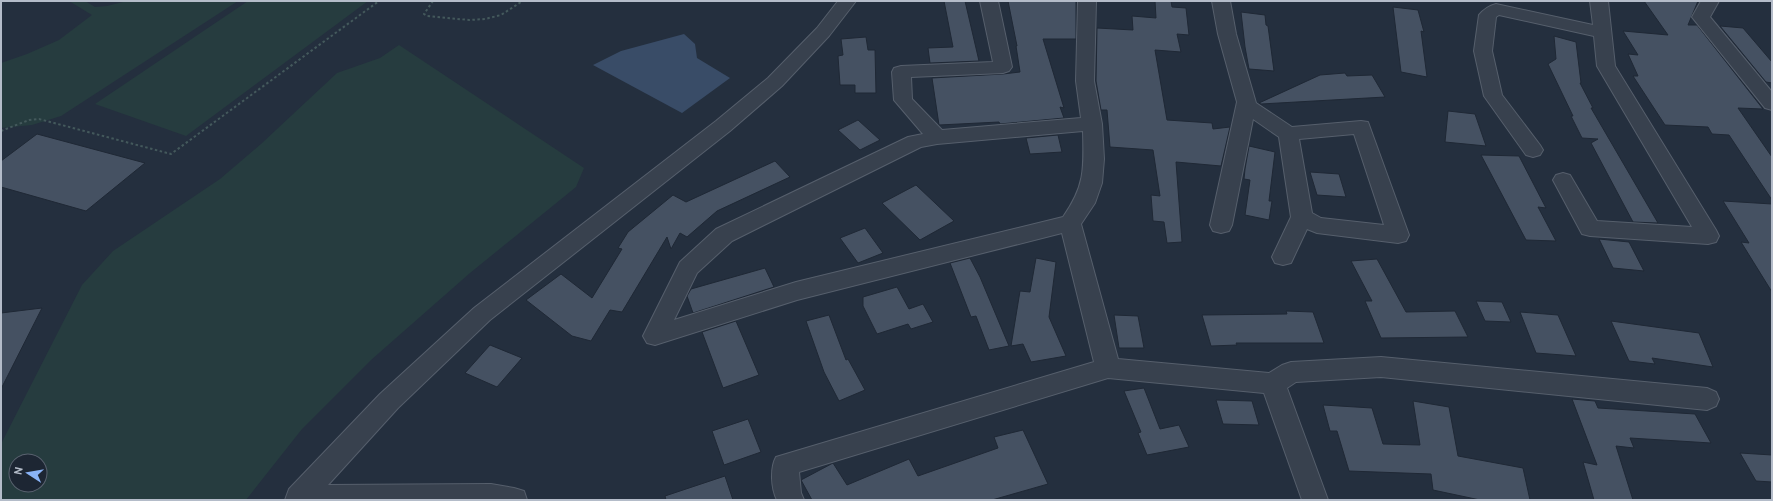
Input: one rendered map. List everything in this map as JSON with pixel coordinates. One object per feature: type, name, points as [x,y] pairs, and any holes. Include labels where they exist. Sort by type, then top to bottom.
[{"type":"street","points":[[298,499],[390,401],[470,325],[723,126],[769,87],[823,32],[847,1]]},
{"type":"street","points":[[937,137],[903,100],[901,72],[1003,67],[989,1]]},
{"type":"street","points":[[1087,1],[1085,81],[1092,124],[1094,159],[1092,183],[1084,204],[1070,223],[796,291],[655,336],[688,268],[724,235],[915,142],[937,137],[1092,124]]},
{"type":"street","points":[[1220,225],[1247,102],[1227,34],[1221,1]]},
{"type":"street","points":[[1563,180],[1590,228],[1708,236],[1606,66],[1599,1]]},
{"type":"street","points":[[1710,1],[1701,17],[1772,104]]},
{"type":"street","points":[[1533,150],[1493,96],[1483,51],[1488,15],[1496,9],[1602,32]]},
{"type":"street","points":[[1246,105],[1288,134],[1361,127],[1398,235],[1317,225],[1302,217]]},
{"type":"street","points":[[1283,256],[1302,217],[1288,134]]},
{"type":"street","points":[[1070,223],[1108,368]]},
{"type":"street","points":[[791,500],[788,495],[785,465],[1108,368],[1273,384],[1291,372],[1381,367],[1707,399]]},
{"type":"street","points":[[1273,384],[1315,500]]},
{"type":"street","points":[[298,499],[491,496],[514,500]]},
{"type":"path","points":[[1,131],[34,118],[171,154],[379,1]]},
{"type":"path","points":[[433,1],[424,14],[427,16],[475,19],[493,18],[505,13],[521,2]]},
{"type":"green space","points":[[69,1],[85,1],[95,7],[107,6],[127,1],[238,1],[61,116],[32,125],[1,128],[1,63],[27,54],[59,40],[92,15]]},
{"type":"green space","points":[[248,1],[368,1],[186,136],[95,104]]},
{"type":"green space","points":[[399,45],[584,168],[576,187],[470,273],[371,360],[302,429],[246,500],[1,500],[1,444],[82,285],[113,251],[220,179],[261,144],[337,73],[380,58]]},
{"type":"water","points":[[684,34],[695,44],[697,58],[730,78],[682,113],[593,65],[621,51]]},
{"type":"building","points":[[944,1],[965,1],[979,61],[930,63],[928,48],[953,47]]},
{"type":"building","points":[[1008,1],[1076,1],[1076,39],[1043,39],[1064,108],[1060,107],[1064,118],[1000,124],[999,122],[939,125],[932,78],[1020,72],[1017,46]]},
{"type":"building","points":[[1155,1],[1171,1],[1172,7],[1186,8],[1189,35],[1177,34],[1181,52],[1155,50],[1167,120],[1212,123],[1213,129],[1230,127],[1221,166],[1176,162],[1182,242],[1167,243],[1164,222],[1153,221],[1151,195],[1160,196],[1153,150],[1110,147],[1107,110],[1101,110],[1096,81],[1097,28],[1133,30],[1132,16],[1156,18]]},
{"type":"building","points":[[1644,1],[1698,1],[1688,25],[1697,25],[1763,109],[1738,108],[1772,157],[1772,200],[1729,135],[1712,134],[1708,127],[1665,125],[1633,76],[1638,76],[1628,54],[1638,55],[1623,31],[1668,35]]},
{"type":"building","points":[[1393,7],[1418,10],[1424,32],[1421,31],[1427,77],[1401,72]]},
{"type":"building","points":[[1241,12],[1265,15],[1266,25],[1268,26],[1274,71],[1249,69]]},
{"type":"building","points":[[1720,26],[1743,28],[1772,62],[1772,83],[1766,82]]},
{"type":"building","points":[[1554,36],[1576,42],[1580,83],[1593,108],[1591,108],[1658,223],[1633,222],[1591,143],[1598,139],[1582,138],[1548,64],[1556,59]]},
{"type":"building","points":[[866,37],[868,50],[875,50],[876,93],[855,93],[855,85],[840,85],[838,56],[843,55],[841,39]]},
{"type":"building","points":[[1345,73],[1347,76],[1372,75],[1385,97],[1259,103],[1320,75]]},
{"type":"building","points":[[1448,111],[1475,114],[1486,146],[1445,142]]},
{"type":"building","points":[[858,120],[880,140],[860,150],[838,130]]},
{"type":"building","points":[[37,134],[145,163],[86,211],[1,187],[1,161]]},
{"type":"building","points":[[1058,135],[1062,152],[1030,154],[1026,138]]},
{"type":"building","points":[[1249,146],[1275,152],[1269,201],[1272,201],[1269,220],[1245,215],[1250,180],[1244,179]]},
{"type":"building","points":[[1481,155],[1519,156],[1546,208],[1538,207],[1556,241],[1526,240]]},
{"type":"building","points":[[775,161],[790,177],[717,211],[687,237],[680,233],[671,249],[667,237],[622,312],[610,310],[591,341],[572,336],[526,300],[561,274],[592,298],[622,249],[618,248],[628,232],[673,195],[686,202]]},
{"type":"building","points":[[1310,172],[1339,174],[1346,197],[1317,195]]},
{"type":"building","points":[[916,185],[954,221],[920,240],[882,203]]},
{"type":"building","points":[[1723,201],[1772,204],[1772,292],[1741,242],[1749,243]]},
{"type":"building","points":[[865,228],[883,253],[858,263],[840,238]]},
{"type":"building","points":[[1599,239],[1629,242],[1644,271],[1613,268]]},
{"type":"building","points":[[970,258],[980,277],[1009,346],[989,350],[976,316],[971,317],[950,263]]},
{"type":"building","points":[[1036,258],[1056,262],[1049,317],[1066,356],[1031,362],[1023,344],[1011,346],[1020,291],[1030,292]]},
{"type":"building","points":[[1377,259],[1406,312],[1455,311],[1468,337],[1381,338],[1365,301],[1372,301],[1351,261]]},
{"type":"building","points":[[765,268],[774,287],[693,313],[687,296],[691,289]]},
{"type":"building","points":[[897,287],[909,309],[923,304],[933,322],[911,329],[908,324],[877,334],[863,306],[863,297]]},
{"type":"building","points":[[1476,301],[1502,302],[1511,322],[1485,321]]},
{"type":"building","points":[[42,308],[1,389],[1,313]]},
{"type":"building","points":[[1286,311],[1313,312],[1324,343],[1236,343],[1237,345],[1211,346],[1202,315],[1287,314]]},
{"type":"building","points":[[1520,312],[1558,315],[1576,356],[1536,353]]},
{"type":"building","points":[[829,315],[846,360],[848,359],[865,390],[839,401],[824,372],[806,321]]},
{"type":"building","points":[[1114,315],[1138,316],[1144,348],[1119,348]]},
{"type":"building","points":[[736,321],[759,375],[723,388],[702,332]]},
{"type":"building","points":[[1611,321],[1699,333],[1713,367],[1652,358],[1655,364],[1629,361]]},
{"type":"building","points":[[490,345],[522,358],[497,387],[465,373]]},
{"type":"building","points":[[1144,388],[1160,429],[1179,425],[1189,447],[1147,455],[1138,433],[1141,432],[1124,391]]},
{"type":"building","points":[[1572,399],[1595,401],[1598,408],[1695,414],[1711,443],[1630,438],[1634,448],[1616,446],[1633,500],[1594,500],[1583,462],[1597,465]]},
{"type":"building","points":[[1216,400],[1252,401],[1259,425],[1223,424]]},
{"type":"building","points":[[1413,401],[1449,407],[1458,456],[1523,468],[1530,500],[1480,500],[1433,490],[1431,474],[1349,471],[1337,431],[1330,431],[1323,405],[1372,408],[1383,444],[1420,445]]},
{"type":"building","points":[[748,419],[761,452],[724,465],[712,431]]},
{"type":"building","points":[[1023,430],[1048,484],[992,500],[812,500],[801,480],[833,463],[847,485],[909,459],[918,476],[998,448],[994,437]]},
{"type":"building","points":[[1740,453],[1772,455],[1772,482],[1756,481]]},
{"type":"building","points":[[725,476],[733,500],[666,500],[665,496]]}]
